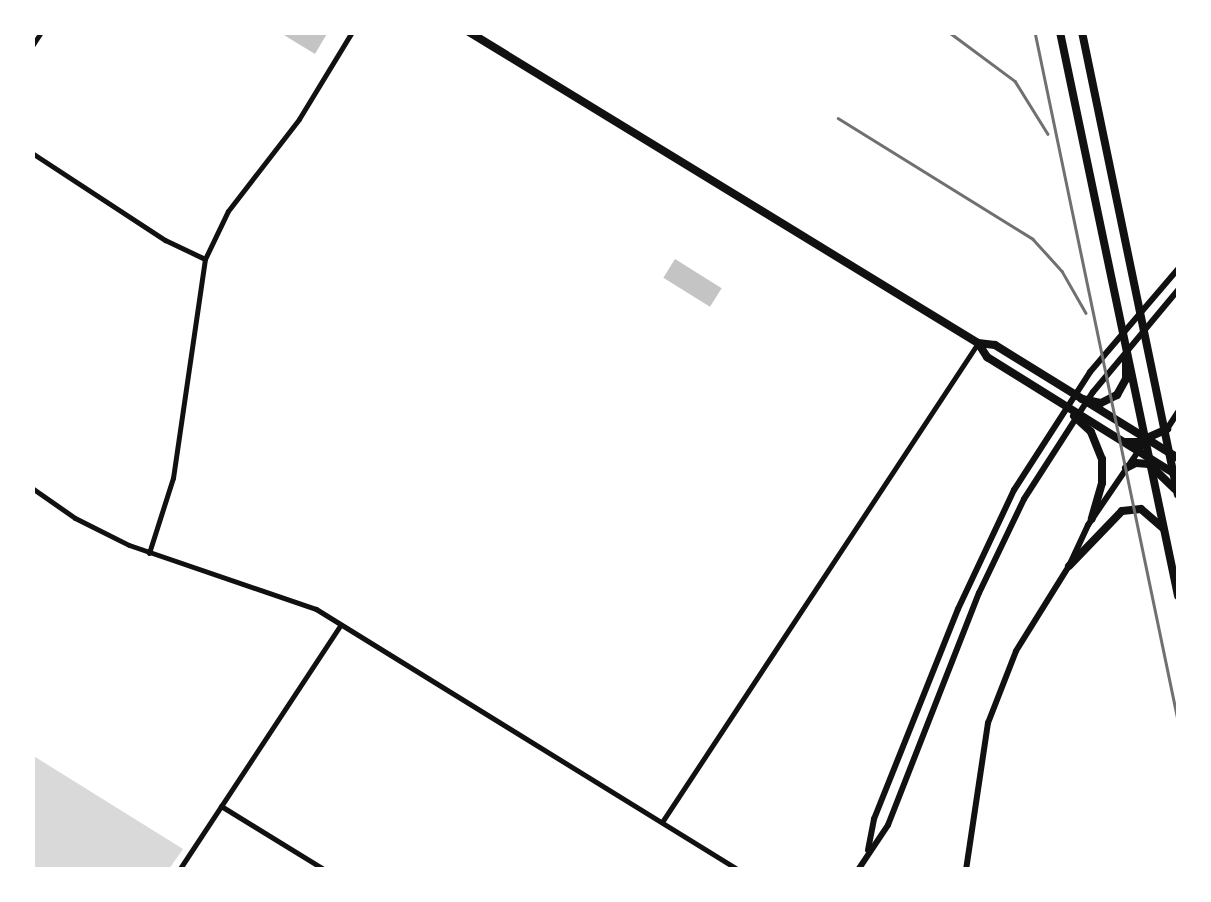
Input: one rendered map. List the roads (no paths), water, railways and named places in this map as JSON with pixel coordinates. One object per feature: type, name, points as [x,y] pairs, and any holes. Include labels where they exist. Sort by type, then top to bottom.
[{"type":"main road","points":[[469,32],[978,344],[986,358],[1177,476]]},
{"type":"main road","points":[[1060,32],[1178,596]]},
{"type":"main road","points":[[1082,32],[1175,456],[1178,494]]},
{"type":"main road","points":[[868,851],[874,818],[958,609],[1014,490],[1090,372],[1178,269]]},
{"type":"main road","points":[[858,870],[888,825],[978,593],[1024,499],[1093,392],[1178,290]]},
{"type":"main road","points":[[1082,399],[1101,404],[1121,391],[1126,373],[1124,336]]},
{"type":"main road","points":[[978,344],[995,344],[1175,456]]},
{"type":"main road","points":[[1055,400],[1090,432],[1100,450],[1102,483],[1092,519]]},
{"type":"main road","points":[[1121,441],[1147,438],[1168,429],[1178,412]]},
{"type":"main road","points":[[966,870],[976,790],[995,702],[1025,632],[1069,566],[1092,519],[1147,438]]},
{"type":"main road","points":[[1126,468],[1136,462],[1152,463],[1178,494]]},
{"type":"main road","points":[[1069,566],[1122,511],[1146,510],[1165,530]]},
{"type":"street","points":[[32,46],[42,32]]},
{"type":"street","points":[[149,553],[173,478],[205,258],[228,211],[298,119],[352,32]]},
{"type":"street","points":[[32,153],[165,240],[205,258]]},
{"type":"street","points":[[662,822],[978,344]]},
{"type":"street","points":[[32,488],[102,533],[149,553],[291,598],[739,870]]},
{"type":"street","points":[[179,870],[340,625]]},
{"type":"street","points":[[221,806],[325,870]]},
{"type":"railway","points":[[949,32],[1015,81],[1048,134]]},
{"type":"railway","points":[[1035,32],[1178,720]]},
{"type":"railway","points":[[838,118],[1033,239],[1062,271],[1086,313]]}]
